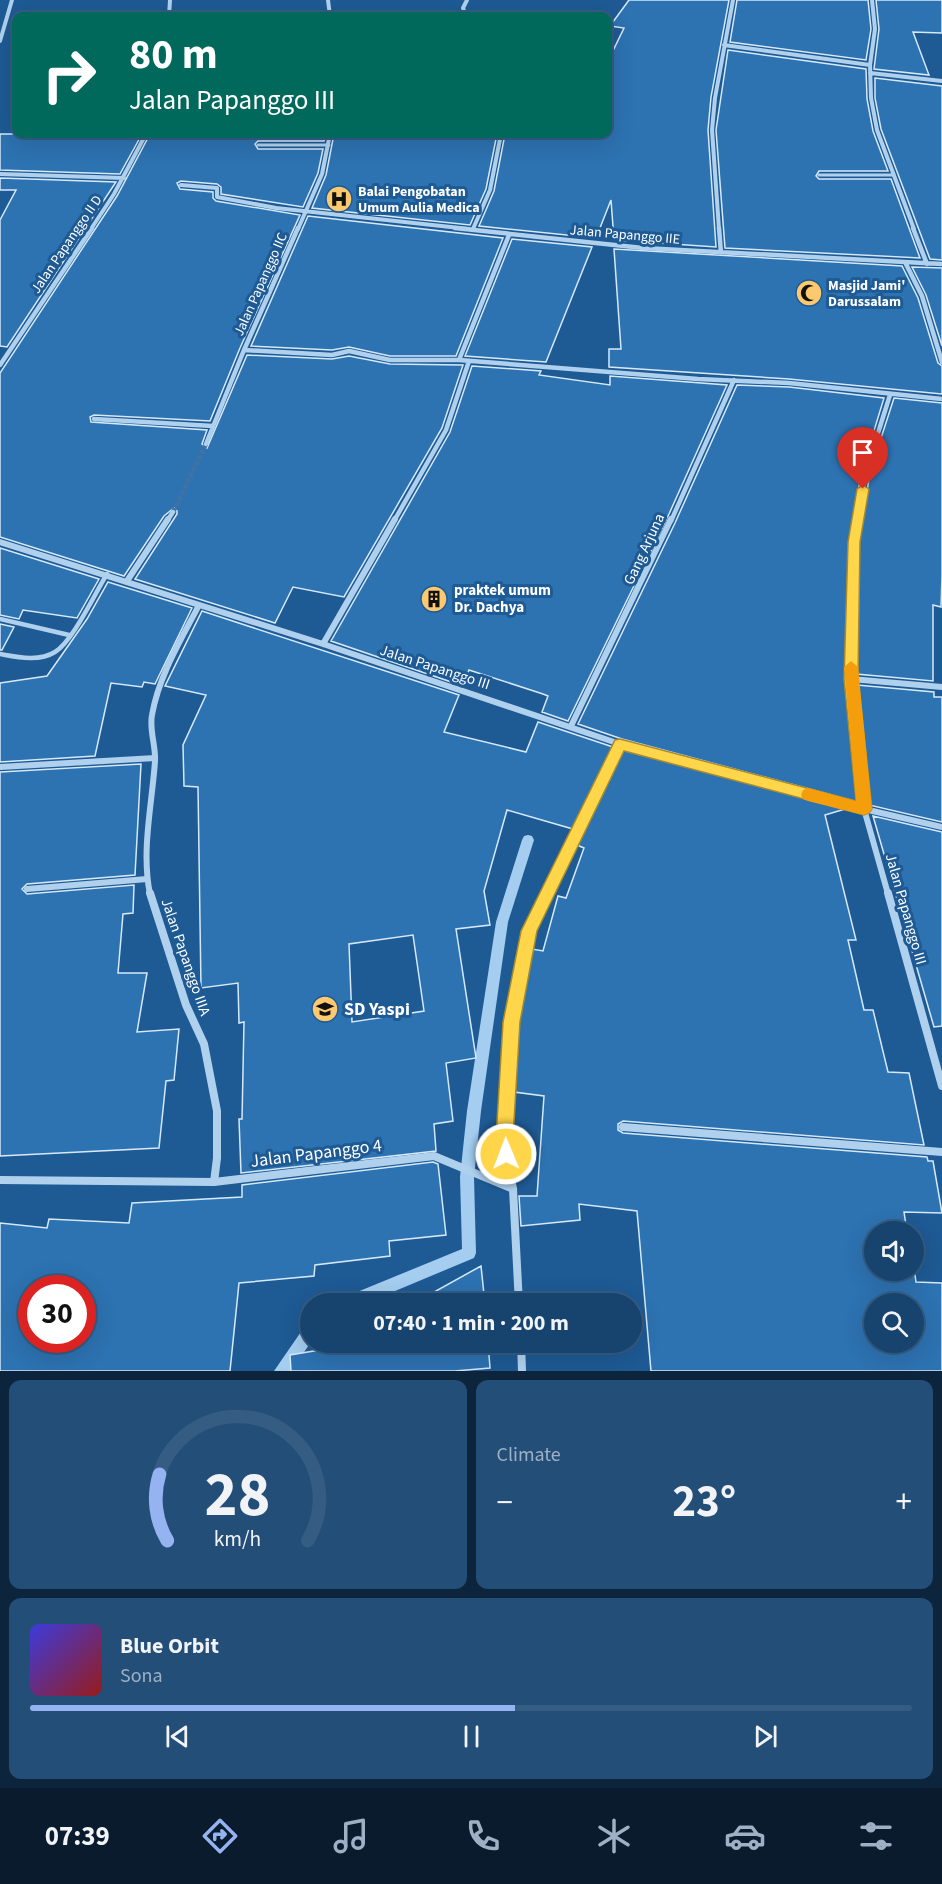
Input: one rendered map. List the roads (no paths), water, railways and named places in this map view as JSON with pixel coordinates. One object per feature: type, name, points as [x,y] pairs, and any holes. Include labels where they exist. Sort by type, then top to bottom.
[{"type":"street","points":[[0,41],[12,0]]},
{"type":"street","points":[[722,253],[712,130],[733,0]]},
{"type":"street","points":[[872,0],[875,29],[870,73],[871,98],[877,130],[927,264]]},
{"type":"street","points":[[724,45],[870,65]]},
{"type":"street","points":[[870,73],[942,81]]},
{"type":"street","name":"Jalan Papanggo II D","points":[[0,365],[20,331],[124,178],[144,138]]},
{"type":"street","name":"Jalan Papanggo IIC","points":[[206,444],[244,350],[322,174],[330,138]]},
{"type":"street","points":[[473,229],[490,190],[500,138]]},
{"type":"street","points":[[0,174],[124,178]]},
{"type":"street","name":"Jalan Papanggo IIE","points":[[181,185],[217,188],[217,197],[221,198],[509,235],[722,253],[942,264]]},
{"type":"street","points":[[459,360],[509,235]]},
{"type":"street","points":[[906,264],[922,296],[942,362]]},
{"type":"street","points":[[244,350],[332,355],[349,351],[390,360],[459,360],[789,383],[942,399]]},
{"type":"street","points":[[323,644],[446,430],[469,361]]},
{"type":"street","name":"Gang Arjuna","points":[[571,726],[669,525],[734,380]]},
{"type":"street","points":[[864,809],[851,679],[854,542],[866,471],[890,395]]},
{"type":"street","points":[[94,419],[213,426]]},
{"type":"street","points":[[127,581],[173,512]]},
{"type":"street","name":"Jalan Papanggo III","points":[[0,542],[323,644],[620,744],[864,809],[942,827]]},
{"type":"street","name":"Jalan Papanggo IIIA","points":[[199,604],[169,662],[156,694],[151,717],[155,759],[148,831],[147,879],[154,911],[186,1005],[204,1044],[217,1111],[217,1158],[214,1182]]},
{"type":"street","points":[[851,679],[942,687]]},
{"type":"street","points":[[518,1293],[504,1138],[512,1022],[529,931],[620,744]]},
{"type":"street","points":[[0,766],[155,759]]},
{"type":"street","name":"Jalan Papanggo III","points":[[864,809],[942,1086]]},
{"type":"street","points":[[27,889],[147,879]]},
{"type":"street","points":[[623,1127],[942,1152]]},
{"type":"street","name":"Jalan Papanggo 4","points":[[0,1180],[214,1182],[434,1156],[510,1187]]},
{"type":"street","points":[[521,1353],[522,1371]]},
{"type":"lane","points":[[258,145],[329,145]]},
{"type":"lane","points":[[819,175],[894,175]]},
{"type":"lane","points":[[0,654],[24,658],[41,657],[57,651],[106,574]]},
{"type":"lane","points":[[0,619],[69,635]]},
{"type":"waterway","points":[[372,1293],[469,1253],[467,1177],[474,1111],[502,922],[528,840]]},
{"type":"waterway","points":[[282,1371],[300,1345]]},
{"type":"tunnel","points":[[173,512],[206,444]]},
{"type":"place","name":"Balai Pengobatan Umum Aulia Medica","points":[[339,199]]},
{"type":"place","name":"Masjid Jami' Darussalam","points":[[809,293]]},
{"type":"place","name":"praktek umum Dr. Dachya","points":[[434,599]]},
{"type":"place","name":"SD Yaspi","points":[[325,1009]]}]
